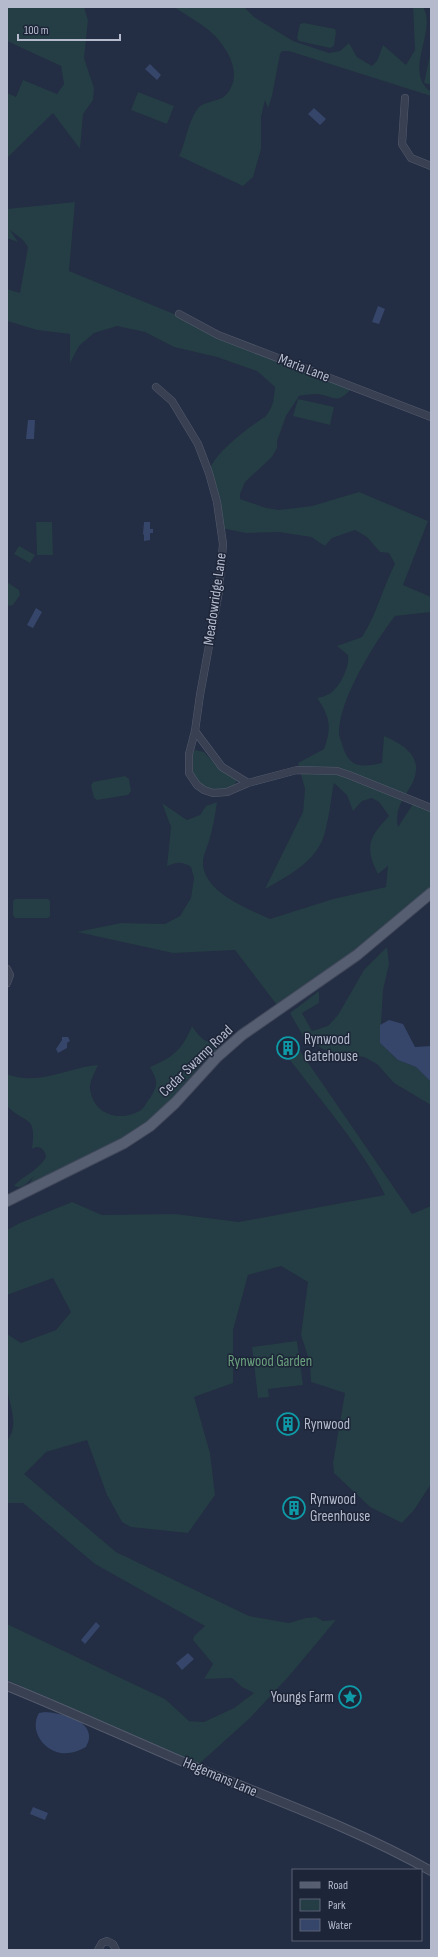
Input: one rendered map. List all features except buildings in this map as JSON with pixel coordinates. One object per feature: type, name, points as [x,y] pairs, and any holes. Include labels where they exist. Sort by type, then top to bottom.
[{"type":"main road","name":"Cedar Swamp Road","points":[[7,1201],[124,1143],[150,1126],[175,1103],[217,1057],[242,1035],[357,955],[431,893]]},
{"type":"street","points":[[405,98],[402,144],[411,158],[431,166]]},
{"type":"street","name":"Maria Lane","points":[[179,314],[218,335],[431,418]]},
{"type":"street","name":"Meadowridge Lane","points":[[156,387],[172,401],[198,444],[209,472],[221,521],[223,544],[222,574],[188,765],[189,773],[197,785],[204,790],[213,793],[222,793],[248,783],[297,770],[337,771],[431,808]]},
{"type":"street","points":[[195,732],[222,767],[248,783]]},
{"type":"street","points":[[7,969],[10,975],[7,983]]},
{"type":"street","name":"Hegemans Lane","points":[[7,1686],[183,1762],[360,1835],[431,1871]]},
{"type":"street","points":[[98,1950],[102,1943],[107,1941],[113,1944],[116,1950]]},
{"type":"green space","points":[[7,7],[84,7],[88,20],[84,58],[94,88],[93,100],[83,114],[80,149],[53,113],[7,158],[7,93],[16,97],[23,80],[57,94],[64,84],[61,66],[7,41]]},
{"type":"green space","points":[[174,7],[244,7],[254,17],[293,41],[329,53],[340,51],[349,43],[357,57],[372,66],[377,61],[383,45],[406,65],[415,50],[413,7],[423,7],[426,17],[426,27],[420,62],[420,73],[423,83],[431,92],[431,96],[289,51],[282,51],[280,54],[272,96],[268,108],[265,100],[261,117],[261,149],[253,177],[243,186],[179,156],[189,125],[198,108],[226,95],[231,88],[234,73],[227,51],[217,38],[203,26]]},
{"type":"green space","points":[[304,23],[335,29],[334,46],[330,48],[299,41],[297,38],[300,24]]},
{"type":"green space","points":[[431,51],[431,85],[424,83]]},
{"type":"green space","points":[[138,92],[174,106],[167,124],[131,110]]},
{"type":"green space","points":[[75,202],[69,271],[353,387],[342,397],[338,398],[315,394],[299,396],[286,416],[277,441],[277,448],[272,457],[245,482],[240,494],[240,499],[266,508],[279,510],[312,506],[359,492],[428,521],[403,585],[431,597],[431,612],[395,616],[368,655],[351,688],[341,719],[339,733],[346,754],[353,763],[358,765],[382,763],[384,736],[406,748],[411,754],[416,767],[415,775],[412,784],[399,807],[397,815],[398,827],[415,801],[431,808],[431,893],[280,1009],[235,950],[173,953],[77,932],[121,923],[165,924],[180,916],[191,898],[194,878],[191,867],[188,865],[179,863],[167,866],[171,827],[162,803],[187,820],[200,815],[206,806],[217,802],[212,831],[203,860],[205,872],[210,882],[228,898],[270,919],[333,899],[386,887],[388,866],[378,874],[370,849],[373,836],[389,816],[379,802],[372,798],[362,801],[353,811],[347,795],[334,783],[329,817],[323,839],[318,849],[294,872],[265,889],[303,812],[305,789],[298,763],[324,749],[327,741],[329,728],[327,717],[317,698],[333,691],[346,671],[348,655],[337,646],[362,637],[372,619],[395,564],[389,553],[380,552],[367,537],[355,530],[332,538],[325,546],[311,537],[279,532],[246,533],[221,528],[209,473],[211,466],[223,450],[241,434],[265,417],[270,410],[274,399],[275,387],[257,371],[217,357],[174,347],[145,332],[117,326],[94,333],[79,346],[70,363],[70,334],[37,330],[7,321],[7,289],[20,293],[28,247],[23,240],[10,230],[18,242],[7,238],[7,209]]},
{"type":"green space","points":[[298,399],[334,407],[330,425],[293,416]]},
{"type":"green space","points":[[36,522],[52,522],[53,555],[37,555]]},
{"type":"green space","points":[[19,546],[35,555],[30,563],[14,554]]},
{"type":"green space","points":[[7,582],[19,590],[20,595],[13,605],[9,606],[7,605]]},
{"type":"green space","points":[[195,750],[204,752],[217,766],[237,780],[234,787],[216,790],[205,788],[200,785],[194,777],[191,766],[192,755]]},
{"type":"green space","points":[[125,776],[129,779],[131,791],[128,795],[97,800],[94,798],[91,786],[93,782]]},
{"type":"green space","points":[[15,899],[48,899],[50,901],[50,916],[48,918],[15,918],[13,915],[13,901]]},
{"type":"green space","points":[[387,947],[389,964],[383,990],[380,1043],[398,1060],[416,1067],[431,1082],[431,1105],[394,1083],[377,1064],[364,1057],[340,1054],[323,1049],[303,1036],[290,1013],[319,991],[319,1003],[302,1013],[312,1031],[328,1026],[338,1015],[364,970]]},
{"type":"green space","points":[[192,1026],[202,1038],[208,1042],[223,1043],[200,1066],[154,1118],[126,1138],[52,1176],[29,1184],[34,1176],[23,1186],[14,1186],[17,1182],[34,1170],[46,1157],[42,1149],[36,1147],[32,1149],[33,1130],[29,1122],[8,1107],[7,1074],[30,1078],[42,1077],[87,1066],[98,1065],[90,1085],[92,1097],[96,1105],[109,1114],[116,1116],[133,1114],[144,1107],[155,1088],[156,1079],[150,1067],[165,1060],[176,1052],[185,1041]]},
{"type":"green space","points":[[298,1048],[412,1214],[431,1206],[431,1484],[414,1510],[402,1523],[370,1507],[334,1473],[333,1463],[345,1393],[311,1382],[310,1363],[301,1335],[308,1282],[281,1266],[248,1275],[233,1330],[233,1383],[194,1397],[210,1453],[215,1495],[188,1533],[131,1527],[122,1522],[107,1495],[87,1440],[46,1452],[24,1474],[116,1552],[249,1616],[289,1623],[316,1617],[323,1621],[336,1620],[289,1676],[250,1718],[199,1764],[7,1680],[7,1624],[165,1699],[189,1721],[204,1722],[234,1708],[254,1693],[242,1687],[232,1678],[204,1679],[213,1664],[193,1640],[194,1636],[205,1626],[95,1564],[23,1503],[7,1503],[7,1441],[13,1428],[13,1415],[6,1381],[7,1334],[21,1343],[56,1330],[71,1312],[53,1278],[7,1295],[7,1230],[20,1223],[72,1202],[102,1215],[175,1214],[239,1222],[385,1195],[352,1141],[287,1056]]},
{"type":"green space","name":"Rynwood Garden","points":[[297,1341],[303,1385],[268,1389],[269,1397],[258,1398],[252,1347]]},
{"type":"water","points":[[150,64],[161,75],[157,80],[145,69]]},
{"type":"water","points":[[314,108],[326,119],[320,125],[308,114]]},
{"type":"water","points":[[378,306],[385,309],[379,324],[372,322]]},
{"type":"water","points":[[28,420],[35,420],[34,439],[26,439]]},
{"type":"water","points":[[144,522],[150,522],[150,529],[153,529],[153,533],[150,533],[150,540],[144,541],[143,534]]},
{"type":"water","points":[[36,608],[42,612],[33,628],[27,625]]},
{"type":"water","points":[[389,1020],[403,1024],[415,1047],[431,1046],[431,1082],[416,1067],[398,1060],[380,1043],[380,1025]]},
{"type":"water","points":[[62,1037],[68,1037],[70,1041],[67,1043],[67,1048],[58,1053],[56,1049],[62,1040]]},
{"type":"water","points":[[96,1622],[100,1626],[85,1644],[81,1640]]},
{"type":"water","points":[[188,1653],[194,1659],[182,1670],[176,1663]]},
{"type":"water","points":[[45,1712],[73,1718],[85,1726],[88,1731],[89,1738],[86,1747],[74,1752],[61,1753],[54,1751],[43,1744],[37,1732],[36,1719],[39,1713]]},
{"type":"water","points":[[33,1807],[48,1813],[45,1820],[30,1814]]},
{"type":"place","name":"Rynwood Gatehouse","points":[[288,1048]]},
{"type":"place","name":"Rynwood","points":[[288,1424]]},
{"type":"place","name":"Rynwood Greenhouse","points":[[294,1508]]},
{"type":"place","name":"Youngs Farm","points":[[350,1697]]}]
